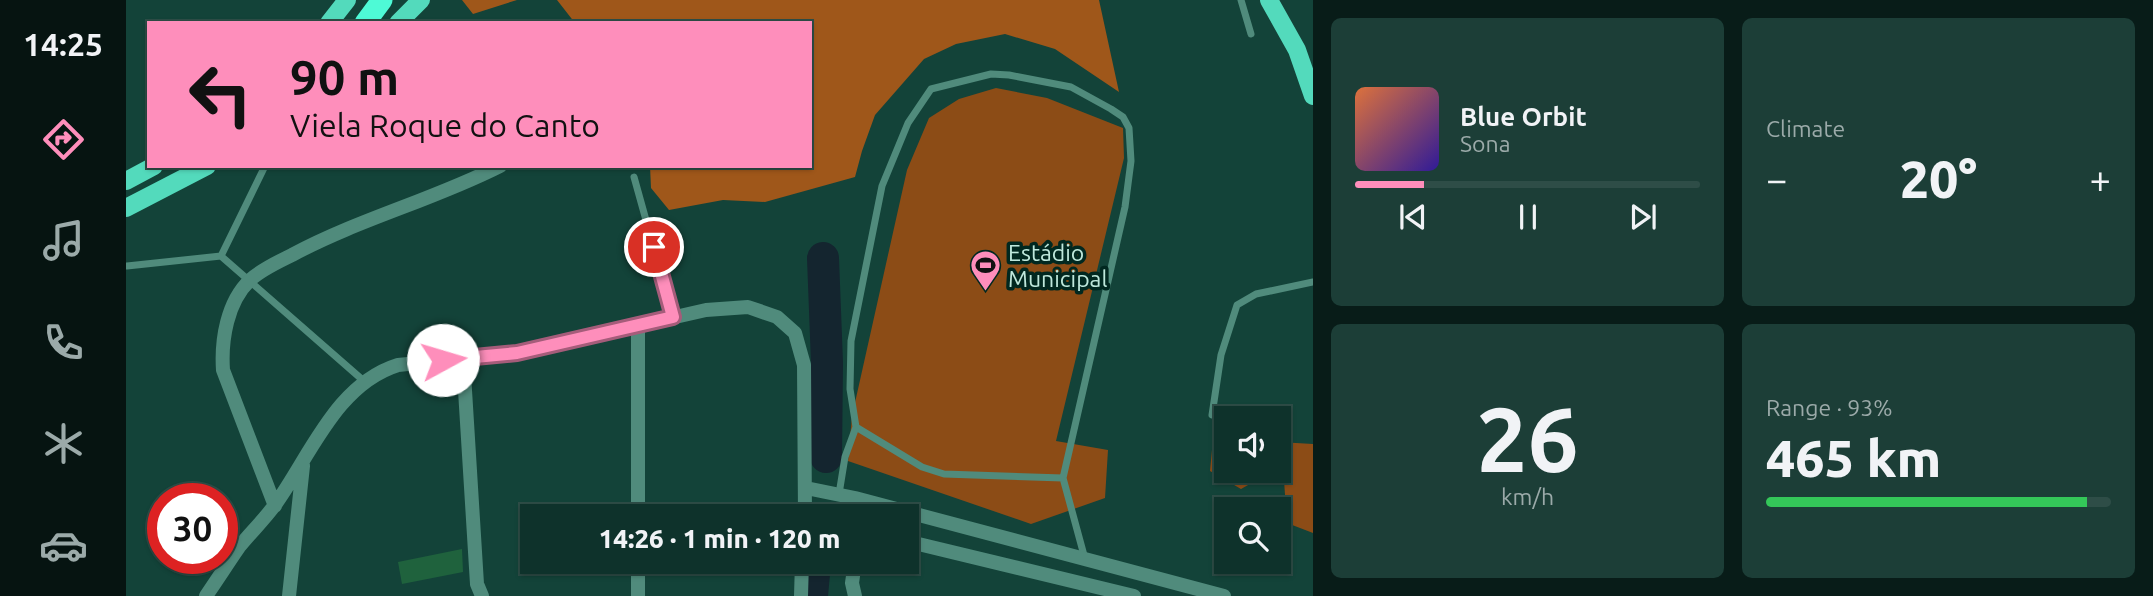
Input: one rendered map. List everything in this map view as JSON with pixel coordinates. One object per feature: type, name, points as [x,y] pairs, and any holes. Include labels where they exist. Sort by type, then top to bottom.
[{"type":"highway","points":[[366,21],[382,0]]},
{"type":"main road","points":[[331,21],[347,0]]},
{"type":"main road","points":[[400,21],[421,0]]},
{"type":"main road","points":[[1269,0],[1297,50],[1313,96]]},
{"type":"main road","points":[[126,181],[150,168]]},
{"type":"main road","points":[[126,208],[202,168]]},
{"type":"street","points":[[275,506],[223,370],[224,331],[231,310],[249,281],[265,269],[320,240],[457,188],[496,168]]},
{"type":"street","points":[[206,596],[240,547],[275,506],[336,410],[349,395],[383,370],[398,365],[517,353],[706,310],[748,307],[777,317],[794,333],[804,365],[805,504]]},
{"type":"street","points":[[638,326],[638,504]]},
{"type":"street","points":[[463,358],[477,584],[482,596]]},
{"type":"street","points":[[289,596],[303,464]]},
{"type":"street","points":[[806,488],[855,498],[1224,596]]},
{"type":"street","points":[[855,498],[855,504]]},
{"type":"street","points":[[919,544],[1095,591],[1134,596]]},
{"type":"street","points":[[638,574],[638,596]]},
{"type":"street","points":[[801,596],[802,574]]},
{"type":"street","points":[[853,574],[855,596]]},
{"type":"lane","points":[[1241,0],[1251,34]]},
{"type":"lane","points":[[839,495],[845,457],[856,427],[850,389],[850,341],[882,186],[908,123],[931,89],[991,74],[1070,87],[1123,117],[1129,128],[1131,161],[1125,207],[1063,478],[1085,559]]},
{"type":"lane","points":[[221,256],[264,168]]},
{"type":"lane","points":[[635,177],[673,317]]},
{"type":"lane","points":[[127,266],[221,256],[365,382]]},
{"type":"lane","points":[[1212,415],[1221,355],[1237,305],[1256,294],[1313,282]]},
{"type":"lane","points":[[856,427],[922,467],[944,474],[1063,478]]},
{"type":"shaded area","points":[[462,0],[517,0],[473,14]]},
{"type":"shaded area","points":[[557,0],[1099,0],[1119,92],[1055,49],[1005,34],[956,44],[924,59],[875,115],[855,177],[765,202],[723,200],[669,210],[651,188],[650,168],[812,168],[812,21],[573,21]]},
{"type":"shaded area","name":"Estádio Municipal","points":[[996,88],[1047,98],[1123,128],[1124,158],[1056,441],[1108,450],[1105,498],[1031,524],[848,461],[852,416],[907,170],[929,118],[959,99]]},
{"type":"shaded area","points":[[1213,439],[1214,439],[1214,473],[1210,471]]},
{"type":"shaded area","points":[[1291,443],[1313,444],[1313,533],[1291,525],[1291,497],[1285,497],[1284,483],[1291,483]]},
{"type":"shaded area","points":[[1231,483],[1252,483],[1241,489]]},
{"type":"building","points":[[462,549],[463,572],[402,584],[398,562]]},
{"type":"waterway","points":[[823,258],[827,363],[826,457]]},
{"type":"waterway","points":[[812,596],[814,574]]},
{"type":"place","name":"Estádio Municipal","points":[[985,293]]},
{"type":"route","points":[[443,360],[517,353],[673,317],[654,247]]}]
